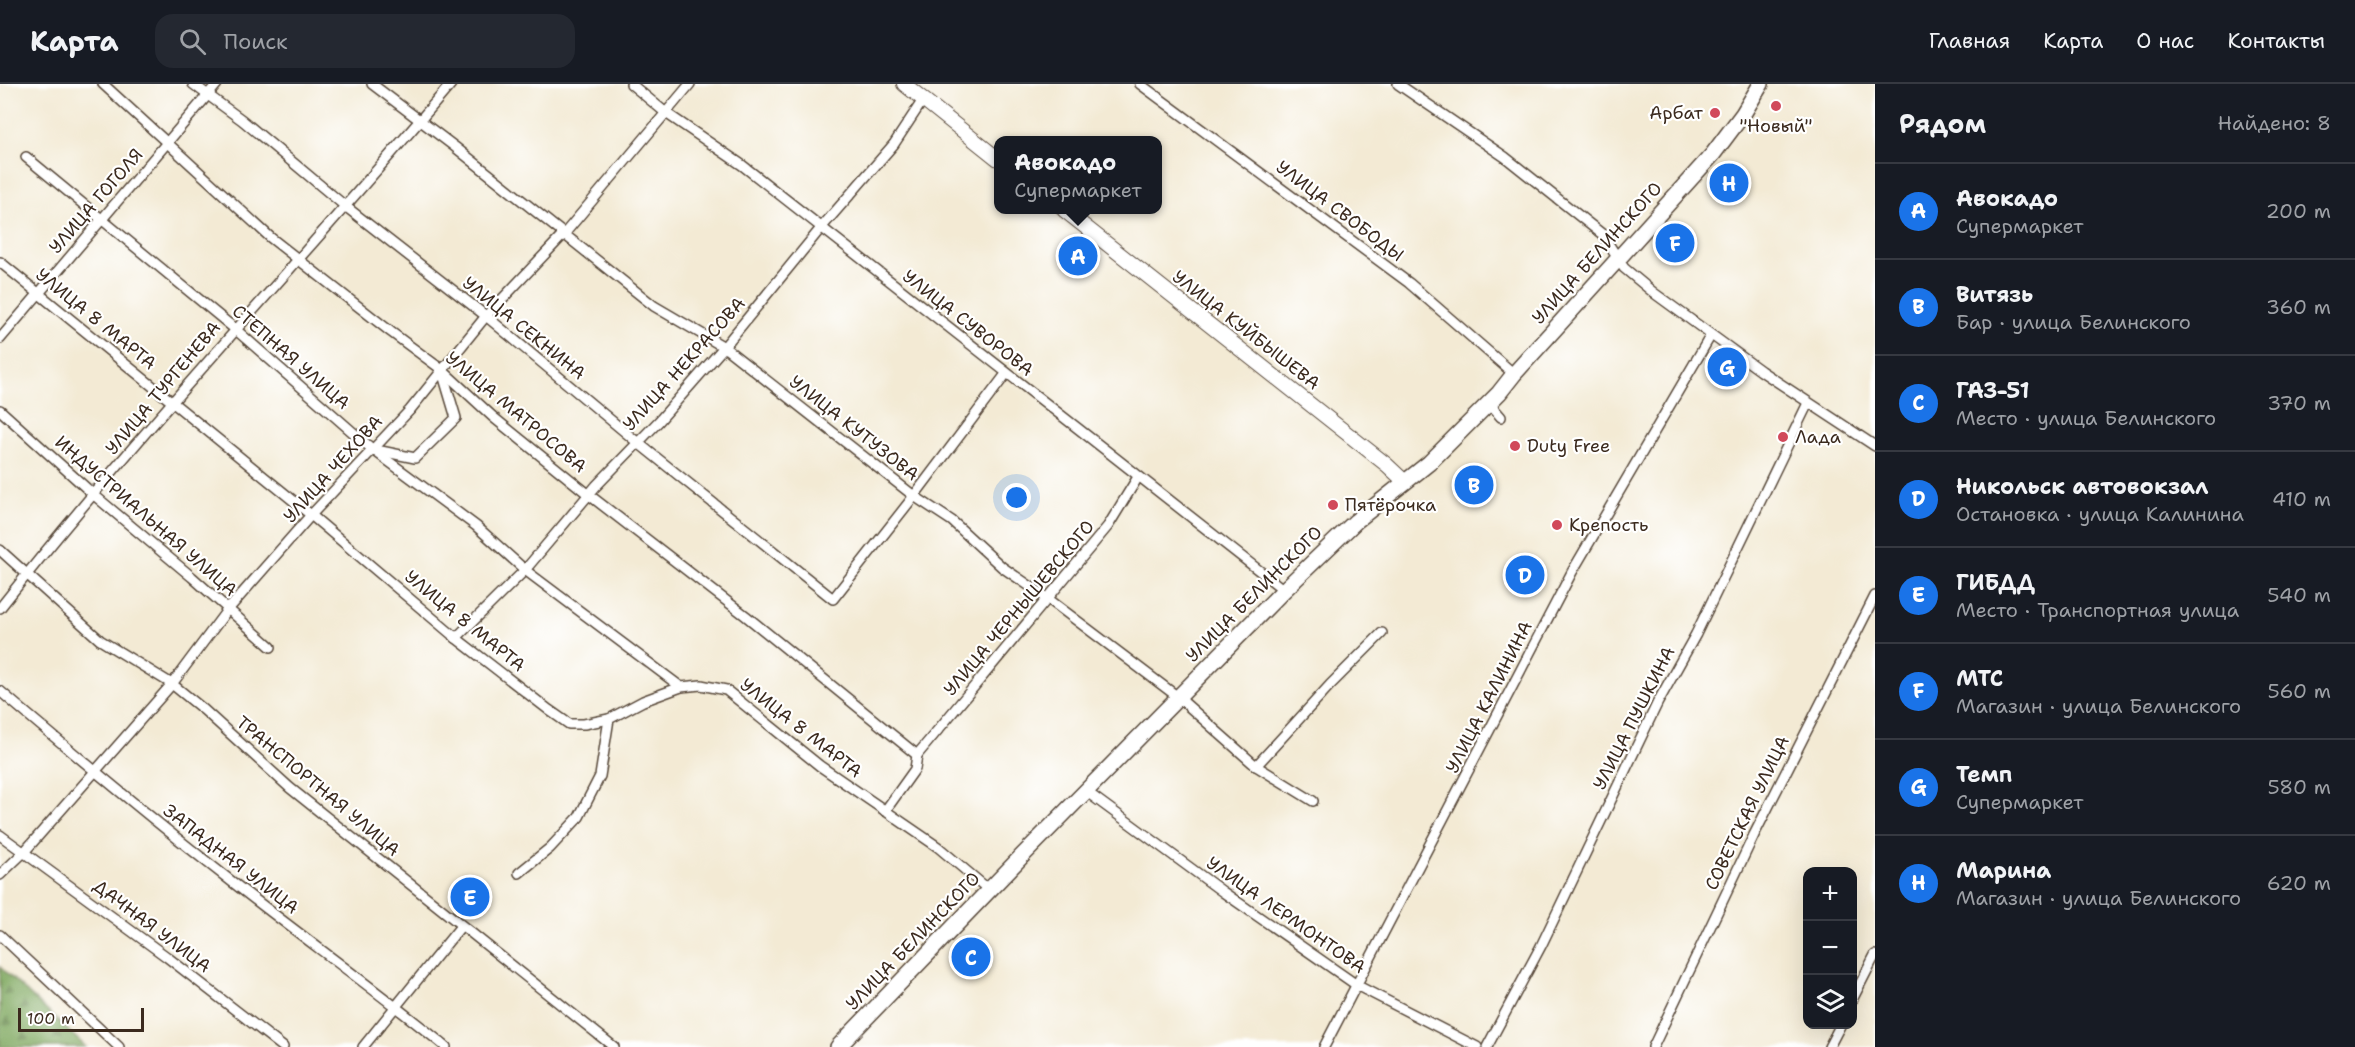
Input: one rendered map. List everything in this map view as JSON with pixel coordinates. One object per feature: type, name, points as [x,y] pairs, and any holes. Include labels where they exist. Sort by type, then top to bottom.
[{"type":"main road","points":[[904,84],[994,155]]},
{"type":"main road","name":"УЛИЦА БЕЛИНСКОГО","points":[[838,1047],[1284,590],[1356,520],[1429,462],[1499,393],[1713,154],[1743,114],[1761,84]]},
{"type":"main road","name":"УЛИЦА КУЙБЫШЕВА","points":[[1069,214],[1387,465],[1404,482]]},
{"type":"street","name":"УЛИЦА МАТРОСОВА","points":[[103,84],[203,177],[297,258],[441,369],[493,417],[588,494],[747,616],[917,755]]},
{"type":"street","name":"УЛИЦА СЕКНИНА","points":[[193,84],[242,120],[345,206],[486,316],[637,442],[833,599],[914,496]]},
{"type":"street","name":"УЛИЦА ГОГОЛЯ","points":[[0,339],[217,84]]},
{"type":"street","name":"УЛИЦА КУТУЗОВА","points":[[372,84],[654,306],[724,347],[914,496],[952,521],[1002,567],[1047,598],[1178,697],[1256,766],[1313,801]]},
{"type":"street","name":"УЛИЦА ТУРГЕНЕВА","points":[[0,608],[27,573],[235,329],[451,84]]},
{"type":"street","name":"УЛИЦА СУВОРОВА","points":[[632,84],[666,113],[742,165],[1284,590]]},
{"type":"street","name":"УЛИЦА ЧЕХОВА","points":[[0,875],[172,684],[229,609],[311,515],[410,410],[486,316],[565,234],[645,135],[690,84]]},
{"type":"street","name":"УЛИЦА СВОБОДЫ","points":[[1140,84],[1409,283],[1514,374]]},
{"type":"street","points":[[1398,84],[1505,157],[1602,234],[1624,268],[1654,293],[1808,403],[1875,446]]},
{"type":"street","name":"УЛИЦА НЕКРАСОВА","points":[[456,638],[525,570],[588,494],[659,421],[724,347],[821,228],[894,144],[922,100]]},
{"type":"street","name":"СТЕПНАЯ УЛИЦА","points":[[26,157],[102,217],[235,329],[372,449],[476,526],[525,570],[681,687]]},
{"type":"street","name":"УЛИЦА 8 МАРТА","points":[[0,262],[311,515],[456,638],[569,724],[584,724],[609,719],[643,701],[681,687],[701,685],[726,690],[820,766],[938,847],[989,890]]},
{"type":"street","name":"УЛИЦА КАЛИНИНА","points":[[1324,1047],[1358,986],[1572,572],[1711,335]]},
{"type":"street","points":[[372,449],[415,458],[456,418],[441,369]]},
{"type":"street","points":[[914,496],[1006,374]]},
{"type":"street","points":[[1488,402],[1501,417]]},
{"type":"street","name":"УЛИЦА ПУШКИНА","points":[[1488,1047],[1541,946],[1658,702],[1696,634],[1808,403]]},
{"type":"street","name":"ИНДУСТРИАЛЬНАЯ УЛИЦА","points":[[0,410],[94,495],[271,647]]},
{"type":"street","name":"УЛИЦА ЧЕРНЫШЕВСКОГО","points":[[885,811],[915,769],[917,755],[1108,526],[1138,477]]},
{"type":"street","name":"ТРАНСПОРТНАЯ УЛИЦА","points":[[0,550],[100,640],[172,684],[290,788],[614,1047]]},
{"type":"street","name":"СОВЕТСКАЯ УЛИЦА","points":[[1653,1047],[1754,835],[1875,596]]},
{"type":"street","points":[[1256,766],[1330,685],[1382,633]]},
{"type":"street","name":"ЗАПАДНАЯ УЛИЦА","points":[[0,691],[94,771],[227,878],[396,1006],[446,1047]]},
{"type":"street","points":[[519,873],[550,848],[579,817],[600,776],[609,719]]},
{"type":"street","name":"УЛИЦА ЛЕРМОНТОВА","points":[[1087,792],[1223,892],[1358,986],[1477,1047]]},
{"type":"street","name":"ДАЧНАЯ УЛИЦА","points":[[0,835],[283,1047]]},
{"type":"street","points":[[363,1047],[461,926]]},
{"type":"street","points":[[0,935],[119,1047]]},
{"type":"street","points":[[1857,990],[1875,955]]},
{"type":"street","points":[[1829,1047],[1838,1029]]},
{"type":"green space","points":[[0,967],[86,1047],[0,1047]]},
{"type":"place","name":"\"Новый\"","points":[[1776,106]]},
{"type":"place","name":"Арбат","points":[[1715,113]]},
{"type":"place","name":"Марина","points":[[1729,183]]},
{"type":"place","name":"МТС","points":[[1675,243]]},
{"type":"place","name":"Авокадо","points":[[1078,256]]},
{"type":"place","name":"Темп","points":[[1727,367]]},
{"type":"place","name":"Лада","points":[[1783,437]]},
{"type":"place","name":"Duty Free","points":[[1515,446]]},
{"type":"place","name":"Витязь","points":[[1474,485]]},
{"type":"place","name":"Пятёрочка","points":[[1333,505]]},
{"type":"place","name":"Крепость","points":[[1557,525]]},
{"type":"place","name":"Никольск автовокзал","points":[[1525,575]]},
{"type":"place","name":"ГИБДД","points":[[470,897]]},
{"type":"place","name":"ГАЗ-51","points":[[971,957]]}]
